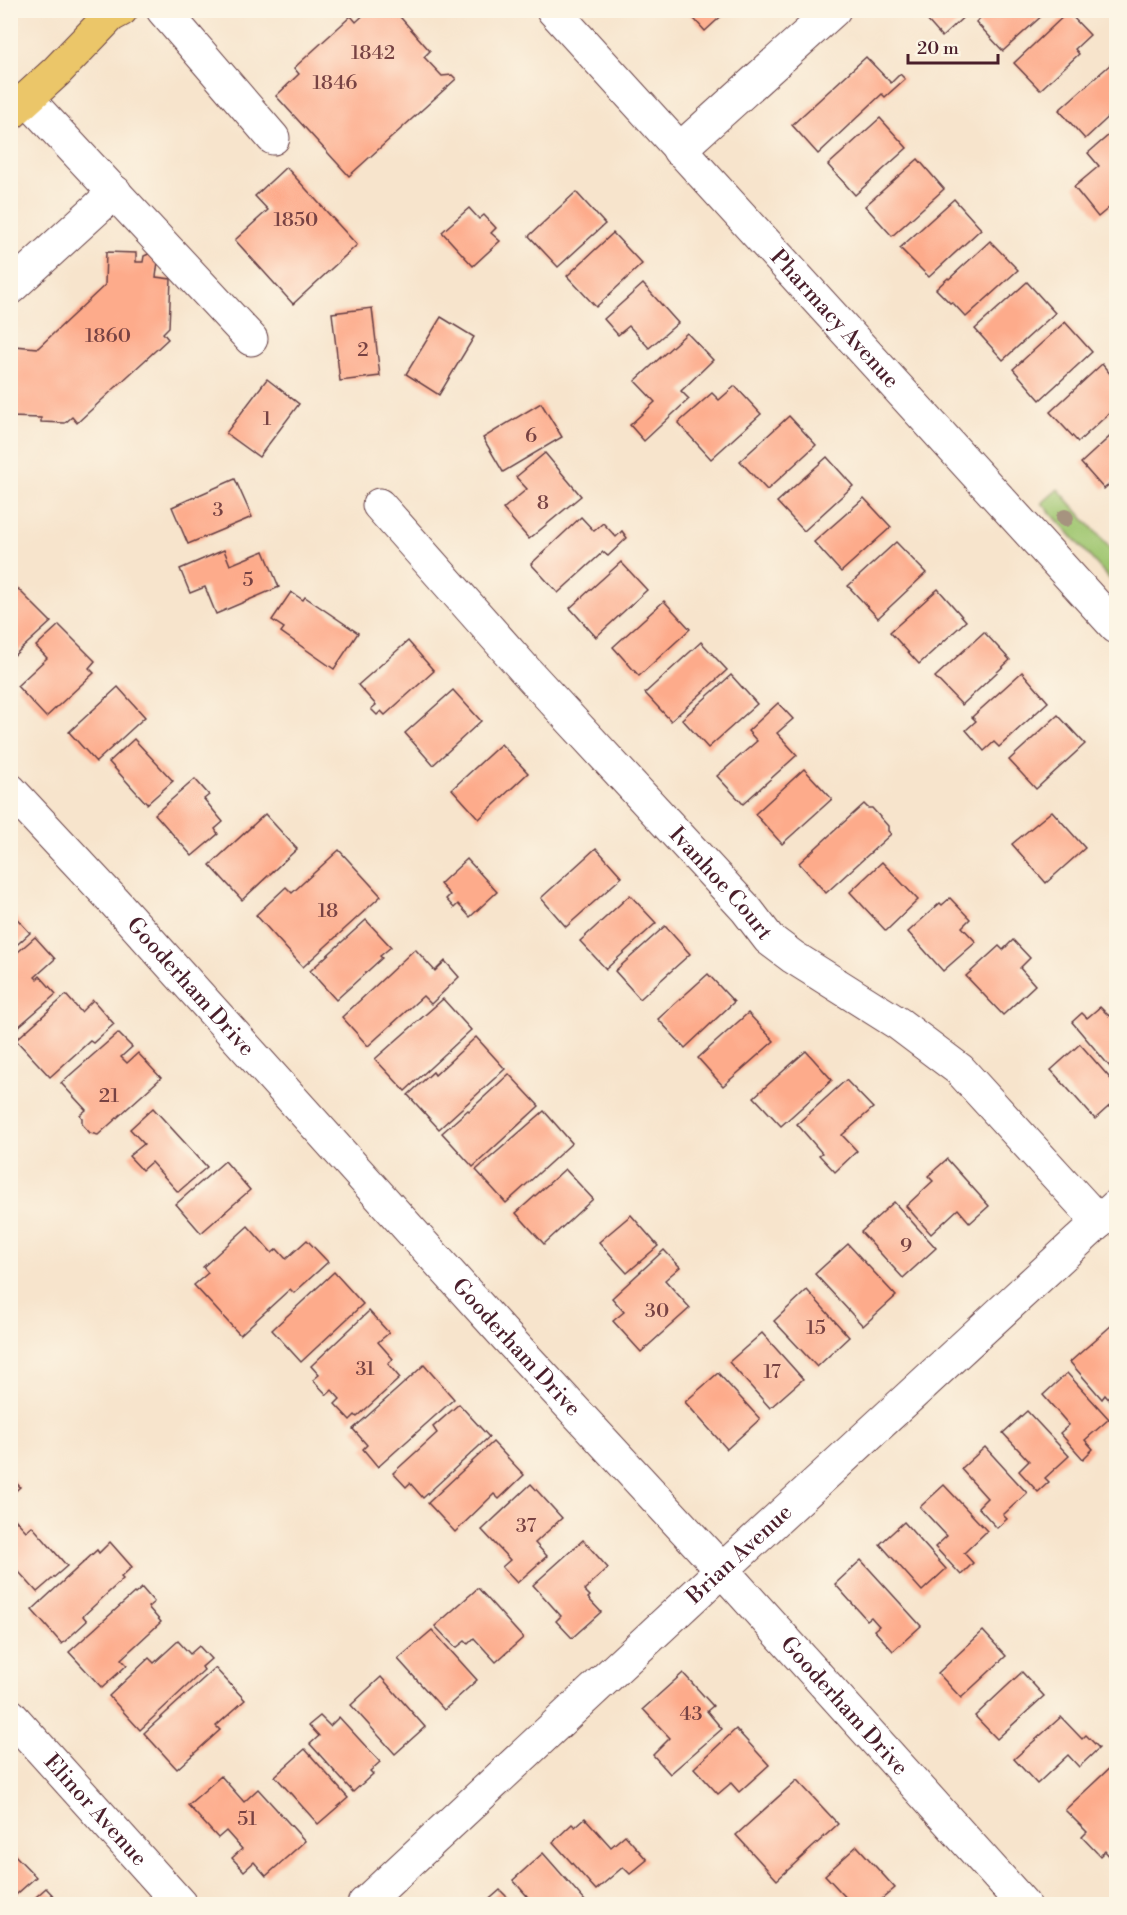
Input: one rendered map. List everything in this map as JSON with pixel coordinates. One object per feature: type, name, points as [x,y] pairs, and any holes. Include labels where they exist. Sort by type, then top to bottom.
[{"type":"main road","points":[[19,106],[56,72],[114,12]]},
{"type":"street","points":[[163,10],[273,138]]},
{"type":"street","name":"Pharmacy Avenue","points":[[553,10],[1116,627]]},
{"type":"street","points":[[679,150],[834,10]]},
{"type":"street","points":[[19,106],[115,192],[251,339]]},
{"type":"street","points":[[10,288],[115,192]]},
{"type":"street","name":"Ivanhoe Court","points":[[379,505],[526,671],[746,909],[769,939],[793,957],[899,1024],[960,1070],[1108,1214]]},
{"type":"street","name":"Gooderham Drive","points":[[10,790],[119,907],[517,1349],[722,1570],[1023,1905]]},
{"type":"street","name":"Brian Avenue","points":[[364,1905],[722,1570],[1108,1214]]},
{"type":"street","name":"Elinor Avenue","points":[[10,1715],[180,1905]]},
{"type":"green space","points":[[1058,489],[1116,555],[1116,586],[1042,503]]},
{"type":"building","points":[[369,10],[394,10],[430,51],[424,57],[442,76],[452,75],[456,79],[349,176],[276,96],[299,74],[294,68],[351,16],[356,22]]},
{"type":"building","points":[[686,10],[728,10],[705,31]]},
{"type":"building","points":[[918,10],[971,10],[942,37]]},
{"type":"building","points":[[988,10],[1042,10],[1045,13],[1003,51],[976,22]]},
{"type":"building","points":[[1068,12],[1090,35],[1075,49],[1079,54],[1040,90],[1014,63]]},
{"type":"building","points":[[866,57],[891,83],[900,74],[905,79],[885,97],[882,94],[818,154],[792,125]]},
{"type":"building","points":[[1112,63],[1116,68],[1116,110],[1085,139],[1059,110]]},
{"type":"building","points":[[880,118],[907,148],[855,195],[828,165]]},
{"type":"building","points":[[1116,129],[1116,202],[1098,217],[1074,187],[1099,166],[1088,153]]},
{"type":"building","points":[[918,159],[944,189],[892,236],[865,206]]},
{"type":"building","points":[[286,167],[357,245],[293,304],[235,240],[268,210],[255,196]]},
{"type":"building","points":[[576,192],[605,224],[558,267],[529,236]]},
{"type":"building","points":[[954,199],[981,229],[929,277],[900,248]]},
{"type":"building","points":[[469,208],[479,219],[484,215],[496,228],[491,233],[500,241],[473,266],[442,232]]},
{"type":"building","points":[[613,233],[642,264],[596,307],[567,276]]},
{"type":"building","points":[[990,241],[1018,270],[966,317],[936,289]]},
{"type":"building","points":[[106,252],[136,253],[136,262],[143,262],[144,256],[151,253],[158,261],[156,277],[171,279],[169,327],[163,333],[168,339],[77,423],[72,417],[65,423],[41,422],[41,418],[10,417],[10,338],[14,346],[38,348],[105,285]]},
{"type":"building","points":[[1027,282],[1055,313],[1003,360],[975,329]]},
{"type":"building","points":[[643,284],[678,323],[649,348],[629,326],[618,335],[604,319]]},
{"type":"building","points":[[372,308],[380,376],[340,381],[332,313]]},
{"type":"building","points":[[441,317],[474,337],[439,395],[406,374]]},
{"type":"building","points":[[1065,322],[1092,352],[1040,400],[1013,369]]},
{"type":"building","points":[[687,333],[713,360],[681,391],[689,399],[644,441],[630,425],[655,402],[635,381]]},
{"type":"building","points":[[1102,364],[1116,381],[1116,407],[1078,442],[1050,412]]},
{"type":"building","points":[[267,379],[299,404],[259,457],[226,433]]},
{"type":"building","points":[[735,386],[761,414],[711,459],[678,423],[712,393],[719,400]]},
{"type":"building","points":[[541,403],[562,437],[503,472],[483,438]]},
{"type":"building","points":[[789,416],[816,445],[767,490],[740,461]]},
{"type":"building","points":[[1116,431],[1116,478],[1104,489],[1081,463]]},
{"type":"building","points":[[545,453],[581,496],[529,539],[503,509],[527,489],[516,477]]},
{"type":"building","points":[[827,457],[853,486],[804,531],[777,502]]},
{"type":"building","points":[[235,479],[252,517],[188,544],[172,507]]},
{"type":"building","points":[[864,498],[891,527],[841,572],[814,542]]},
{"type":"building","points":[[581,517],[594,531],[603,523],[616,537],[622,531],[627,538],[608,556],[603,552],[558,593],[531,564]]},
{"type":"building","points":[[896,542],[926,573],[878,618],[848,586]]},
{"type":"building","points":[[224,550],[230,565],[264,551],[279,587],[216,614],[205,587],[190,593],[180,569]]},
{"type":"building","points":[[621,562],[647,590],[596,637],[570,608]]},
{"type":"building","points":[[10,581],[51,622],[10,659]]},
{"type":"building","points":[[938,589],[966,621],[919,664],[890,632]]},
{"type":"building","points":[[291,592],[303,600],[305,597],[358,633],[334,669],[281,632],[284,628],[272,620]]},
{"type":"building","points":[[664,601],[690,629],[639,676],[613,647]]},
{"type":"building","points":[[59,625],[95,661],[89,668],[94,673],[46,717],[17,686],[47,658],[36,646]]},
{"type":"building","points":[[984,632],[1010,660],[962,705],[935,677]]},
{"type":"building","points":[[408,641],[434,671],[385,715],[381,711],[377,715],[371,709],[376,705],[358,685]]},
{"type":"building","points":[[701,642],[727,670],[671,721],[645,693]]},
{"type":"building","points":[[1022,672],[1048,702],[999,747],[994,742],[984,751],[966,730],[976,721],[972,717]]},
{"type":"building","points":[[731,675],[757,704],[708,748],[682,719]]},
{"type":"building","points":[[118,687],[145,717],[96,762],[69,732]]},
{"type":"building","points":[[453,690],[481,721],[433,765],[405,733]]},
{"type":"building","points":[[778,703],[793,719],[777,733],[797,755],[743,804],[717,776],[757,741],[748,731]]},
{"type":"building","points":[[1058,715],[1085,744],[1036,789],[1009,760]]},
{"type":"building","points":[[134,739],[173,781],[147,804],[109,762]]},
{"type":"building","points":[[501,744],[528,773],[479,819],[452,789]]},
{"type":"building","points":[[804,769],[832,799],[782,844],[755,814]]},
{"type":"building","points":[[195,779],[209,795],[204,799],[223,822],[215,829],[218,834],[192,856],[155,814]]},
{"type":"building","points":[[864,804],[872,808],[888,826],[891,834],[826,893],[799,863]]},
{"type":"building","points":[[1052,811],[1085,848],[1046,883],[1012,844]]},
{"type":"building","points":[[265,814],[297,849],[242,900],[210,865]]},
{"type":"building","points":[[596,848],[622,877],[566,927],[541,898]]},
{"type":"building","points":[[339,850],[381,896],[303,967],[256,915],[286,887],[292,893]]},
{"type":"building","points":[[467,859],[497,892],[470,917],[458,904],[454,908],[446,899],[450,895],[440,884]]},
{"type":"building","points":[[882,862],[918,900],[886,931],[850,892]]},
{"type":"building","points":[[630,895],[656,923],[606,969],[580,941]]},
{"type":"building","points":[[950,898],[970,919],[962,927],[976,942],[943,971],[908,932],[940,903],[942,905]]},
{"type":"building","points":[[10,911],[30,933],[10,951]]},
{"type":"building","points":[[366,920],[391,947],[336,1000],[310,971]]},
{"type":"building","points":[[665,926],[690,954],[640,999],[615,971]]},
{"type":"building","points":[[35,937],[55,959],[35,977],[37,979],[40,976],[56,994],[10,1034],[10,959]]},
{"type":"building","points":[[1013,940],[1030,958],[1020,968],[1035,985],[1003,1015],[966,976],[999,946],[1003,950]]},
{"type":"building","points":[[415,949],[435,971],[445,961],[459,977],[431,1004],[423,996],[368,1046],[342,1017]]},
{"type":"building","points":[[708,974],[734,1002],[685,1048],[658,1019]]},
{"type":"building","points":[[66,995],[81,1012],[93,1000],[114,1024],[93,1043],[90,1041],[50,1077],[16,1040]]},
{"type":"building","points":[[443,999],[471,1030],[405,1091],[375,1059]]},
{"type":"building","points":[[1100,1007],[1109,1016],[1114,1011],[1116,1014],[1116,1074],[1072,1022],[1082,1013],[1087,1018]]},
{"type":"building","points":[[748,1013],[774,1041],[723,1086],[698,1058]]},
{"type":"building","points":[[118,1033],[132,1047],[121,1057],[127,1063],[138,1053],[161,1078],[98,1135],[90,1133],[82,1124],[80,1115],[86,1110],[61,1083]]},
{"type":"building","points":[[476,1037],[505,1069],[439,1129],[408,1095],[433,1072],[435,1075]]},
{"type":"building","points":[[1080,1044],[1116,1085],[1116,1100],[1095,1119],[1051,1070]]},
{"type":"building","points":[[806,1051],[832,1080],[781,1126],[754,1097]]},
{"type":"building","points":[[509,1074],[539,1106],[473,1167],[442,1133]]},
{"type":"building","points":[[846,1080],[873,1108],[842,1135],[857,1151],[835,1172],[819,1155],[822,1153],[797,1124]]},
{"type":"building","points":[[153,1108],[207,1167],[178,1192],[151,1162],[142,1170],[129,1156],[144,1144],[130,1129]]},
{"type":"building","points":[[544,1111],[572,1143],[506,1203],[476,1170]]},
{"type":"building","points":[[947,1159],[989,1206],[970,1223],[958,1209],[931,1234],[906,1206],[933,1181],[928,1176]]},
{"type":"building","points":[[225,1161],[250,1190],[201,1233],[176,1204]]},
{"type":"building","points":[[565,1169],[593,1199],[544,1244],[516,1213]]},
{"type":"building","points":[[894,1202],[936,1248],[903,1278],[861,1232]]},
{"type":"building","points":[[631,1215],[658,1246],[627,1273],[599,1242]]},
{"type":"building","points":[[248,1226],[272,1253],[277,1249],[286,1259],[307,1240],[328,1262],[294,1293],[290,1289],[240,1335],[194,1285],[208,1273],[203,1267]]},
{"type":"building","points":[[848,1244],[896,1296],[863,1326],[815,1274]]},
{"type":"building","points":[[664,1250],[680,1267],[665,1280],[690,1308],[641,1352],[613,1321],[624,1312],[612,1298]]},
{"type":"building","points":[[334,1272],[363,1304],[301,1362],[272,1330]]},
{"type":"building","points":[[807,1290],[849,1337],[817,1367],[774,1321]]},
{"type":"building","points":[[369,1311],[389,1333],[378,1342],[393,1359],[388,1364],[400,1378],[357,1417],[355,1415],[350,1420],[335,1404],[340,1399],[332,1390],[327,1395],[313,1380],[319,1375],[311,1366]]},
{"type":"building","points":[[1113,1324],[1116,1328],[1116,1408],[1105,1395],[1102,1399],[1070,1362]]},
{"type":"building","points":[[762,1333],[803,1379],[770,1408],[729,1362]]},
{"type":"building","points":[[424,1365],[454,1399],[378,1467],[363,1449],[367,1445],[353,1429]]},
{"type":"building","points":[[718,1373],[760,1419],[727,1449],[685,1402]]},
{"type":"building","points":[[1067,1373],[1109,1419],[1085,1440],[1093,1449],[1083,1459],[1060,1433],[1069,1425],[1043,1395]]},
{"type":"building","points":[[459,1404],[489,1437],[423,1498],[410,1483],[406,1487],[393,1473],[437,1433],[433,1427]]},
{"type":"building","points":[[1027,1411],[1069,1456],[1045,1478],[1049,1482],[1038,1492],[1019,1471],[1029,1461],[1003,1433]]},
{"type":"building","points":[[493,1442],[524,1475],[499,1499],[494,1494],[455,1532],[428,1503]]},
{"type":"building","points":[[985,1447],[1027,1493],[1003,1515],[1007,1519],[997,1528],[978,1507],[987,1498],[961,1469]]},
{"type":"building","points":[[10,1476],[20,1487],[10,1496]]},
{"type":"building","points":[[531,1484],[562,1518],[535,1543],[547,1556],[517,1583],[502,1567],[510,1560],[482,1530]]},
{"type":"building","points":[[944,1485],[987,1531],[964,1553],[973,1563],[961,1575],[935,1547],[947,1536],[920,1507]]},
{"type":"building","points":[[14,1518],[26,1531],[32,1526],[67,1566],[37,1592],[10,1562],[10,1521]]},
{"type":"building","points":[[904,1522],[946,1569],[922,1591],[880,1544]]},
{"type":"building","points":[[583,1540],[608,1568],[584,1590],[601,1612],[572,1638],[556,1621],[561,1616],[533,1585]]},
{"type":"building","points":[[110,1542],[132,1567],[121,1577],[123,1579],[83,1616],[87,1621],[62,1644],[32,1610],[97,1550],[99,1553]]},
{"type":"building","points":[[861,1560],[921,1626],[893,1651],[874,1630],[879,1626],[871,1617],[867,1620],[835,1584]]},
{"type":"building","points":[[142,1588],[154,1602],[148,1607],[161,1622],[121,1659],[127,1665],[102,1688],[69,1652]]},
{"type":"building","points":[[478,1588],[523,1638],[496,1662],[474,1638],[468,1644],[465,1641],[456,1648],[435,1626]]},
{"type":"building","points":[[432,1630],[477,1680],[444,1710],[398,1659]]},
{"type":"building","points":[[983,1631],[1006,1656],[961,1698],[938,1673]]},
{"type":"building","points":[[178,1641],[190,1654],[199,1646],[211,1659],[202,1667],[204,1670],[140,1730],[109,1696],[149,1658],[154,1663]]},
{"type":"building","points":[[215,1668],[245,1700],[216,1726],[220,1730],[177,1769],[144,1733]]},
{"type":"building","points":[[1022,1672],[1044,1696],[997,1739],[975,1716]]},
{"type":"building","points":[[683,1673],[713,1706],[707,1711],[722,1729],[670,1774],[653,1755],[670,1738],[643,1709]]},
{"type":"building","points":[[381,1677],[425,1727],[395,1754],[351,1705]]},
{"type":"building","points":[[320,1716],[330,1726],[339,1717],[380,1762],[370,1771],[373,1774],[353,1792],[310,1744],[319,1736],[309,1725]]},
{"type":"building","points":[[1061,1717],[1082,1739],[1086,1735],[1099,1748],[1079,1767],[1068,1755],[1037,1784],[1014,1759]]},
{"type":"building","points":[[736,1729],[769,1765],[739,1792],[731,1783],[718,1794],[694,1768]]},
{"type":"building","points":[[305,1749],[348,1798],[318,1824],[275,1776]]},
{"type":"building","points":[[1114,1764],[1116,1767],[1116,1864],[1105,1851],[1100,1856],[1082,1837],[1087,1832],[1065,1810]]},
{"type":"building","points":[[221,1776],[244,1802],[258,1789],[305,1841],[266,1876],[254,1862],[244,1871],[232,1858],[242,1849],[226,1831],[218,1838],[188,1805]]},
{"type":"building","points":[[797,1780],[838,1824],[777,1880],[736,1835]]},
{"type":"building","points":[[585,1818],[611,1847],[625,1835],[647,1860],[630,1874],[623,1867],[596,1890],[553,1842],[572,1824],[575,1827]]},
{"type":"building","points":[[857,1846],[895,1888],[876,1904],[852,1904],[825,1875]]},
{"type":"building","points":[[10,1850],[36,1877],[10,1900]]},
{"type":"building","points":[[543,1853],[586,1902],[583,1904],[534,1904],[513,1880]]},
{"type":"building","points":[[46,1888],[61,1904],[28,1904]]},
{"type":"building","points":[[500,1890],[514,1904],[484,1904]]}]
